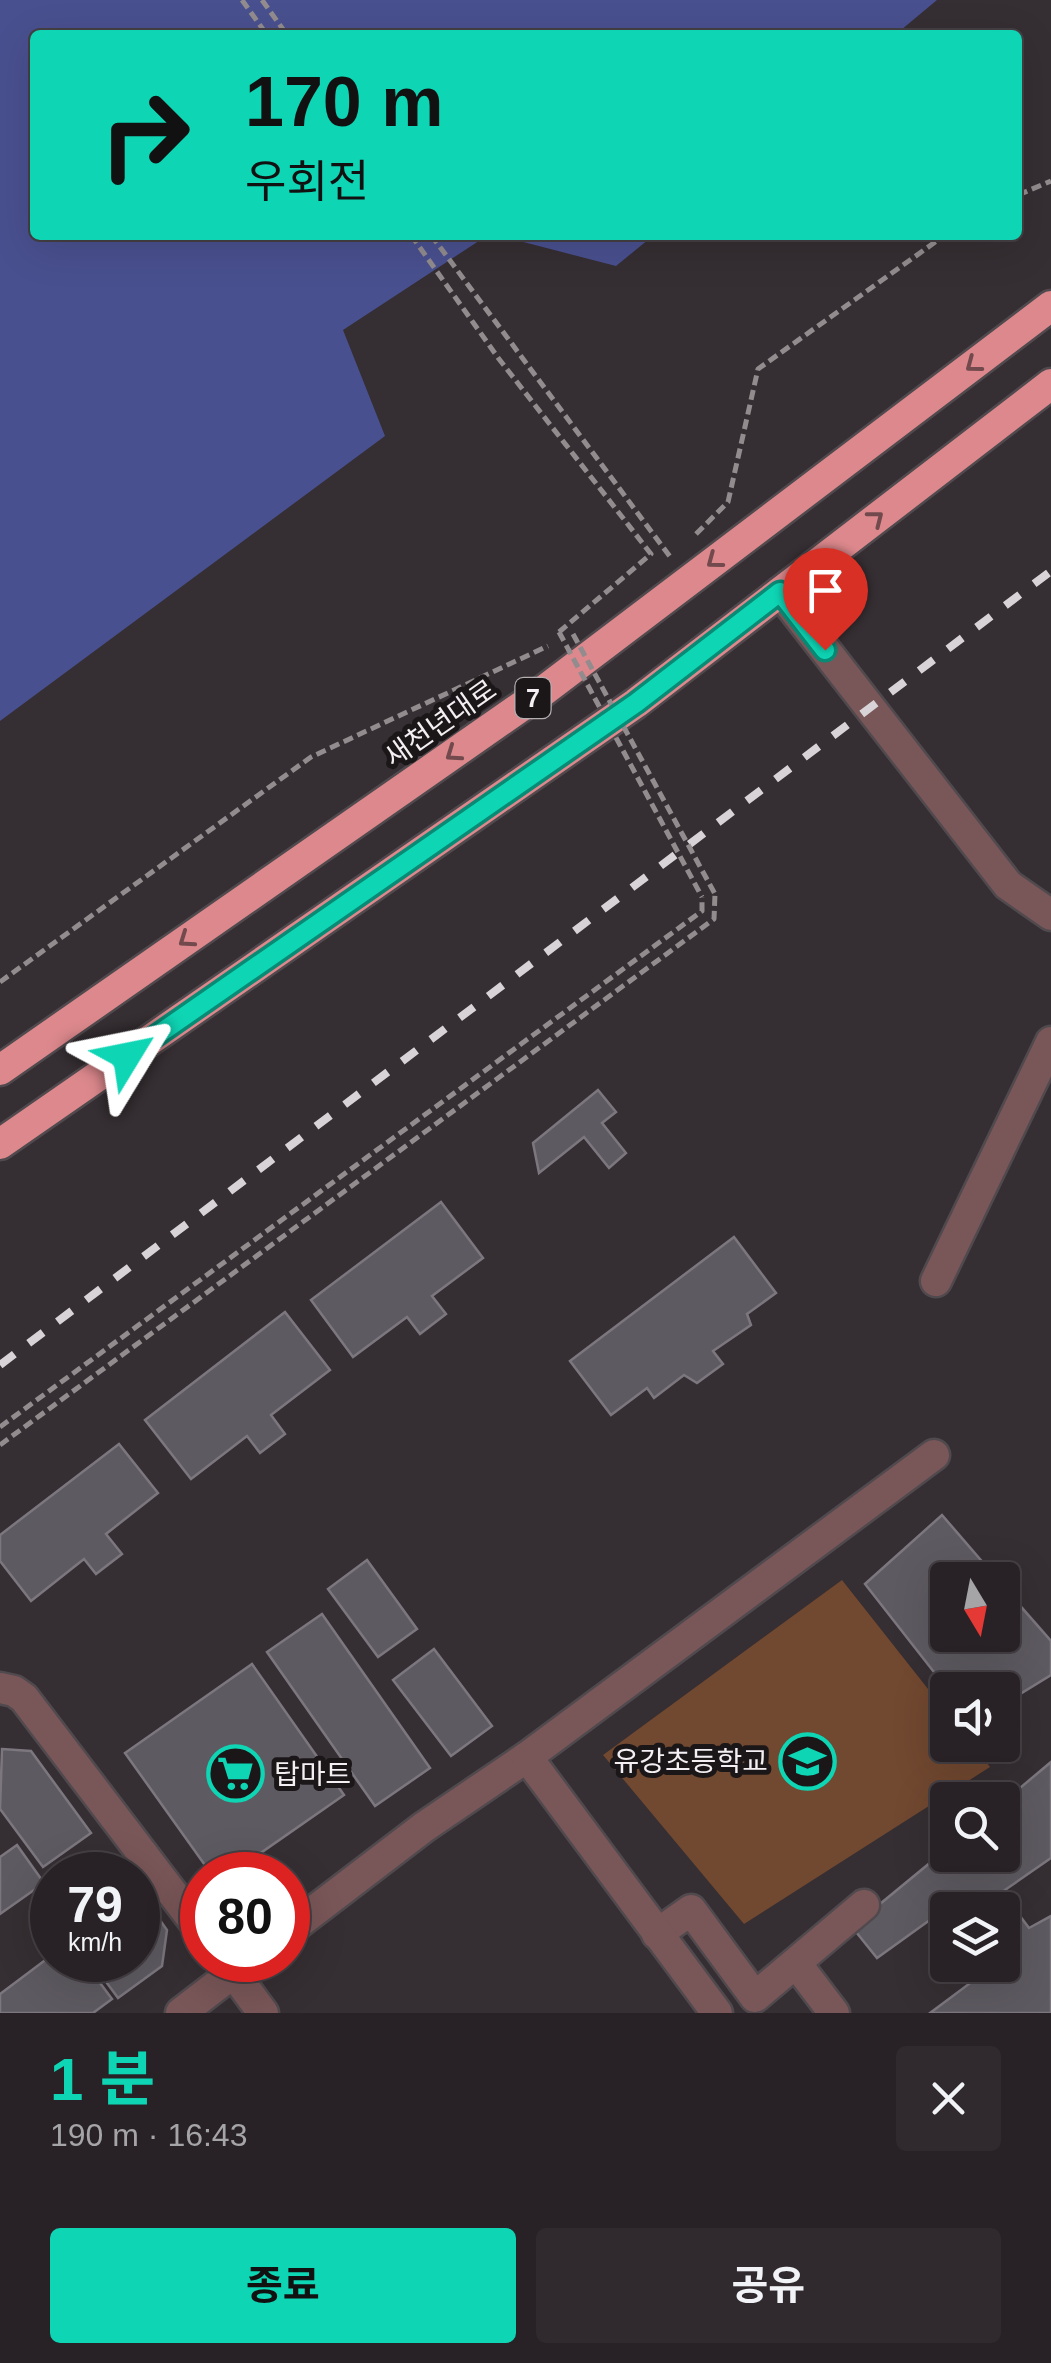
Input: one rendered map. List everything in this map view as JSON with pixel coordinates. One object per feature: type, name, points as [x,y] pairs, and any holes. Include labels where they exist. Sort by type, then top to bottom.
[{"type":"highway","name":"새천년대로","points":[[0,1070],[542,692],[1051,306]]},
{"type":"highway","name":"7","points":[[0,1144],[636,703],[1051,384]]},
{"type":"street","points":[[780,592],[1008,885],[1051,915]]},
{"type":"street","points":[[936,1281],[1051,1042]]},
{"type":"street","points":[[310,1914],[934,1455]]},
{"type":"street","points":[[0,1688],[24,1698],[180,1903]]},
{"type":"street","points":[[528,1757],[717,2013]]},
{"type":"street","points":[[657,1934],[691,1910],[755,1996],[864,1905]]},
{"type":"street","points":[[796,1963],[834,2013]]},
{"type":"street","points":[[181,2013],[216,1982]]},
{"type":"street","points":[[246,1982],[263,2013]]},
{"type":"path","points":[[242,0],[263,30]]},
{"type":"path","points":[[262,0],[283,30]]},
{"type":"path","points":[[1022,193],[1051,181]]},
{"type":"path","points":[[0,1427],[702,912],[702,897],[559,632],[651,554],[499,359],[414,240]]},
{"type":"path","points":[[435,240],[671,558],[657,569]]},
{"type":"path","points":[[685,544],[728,502],[758,369],[938,240]]},
{"type":"path","points":[[0,982],[311,757],[574,634],[715,894],[714,919],[0,1445]]},
{"type":"shaded area","points":[[842,1580],[930,1691],[930,1762],[986,1762],[990,1767],[966,1782],[930,1782],[930,1805],[744,1924],[603,1755]]},
{"type":"water","points":[[0,0],[937,0],[901,30],[30,30],[30,240],[480,240],[343,330],[385,436],[0,721]]},
{"type":"water","points":[[515,240],[648,240],[616,266]]},
{"type":"building","points":[[598,1090],[616,1112],[602,1123],[626,1153],[609,1168],[584,1137],[539,1173],[533,1143]]},
{"type":"building","points":[[441,1202],[483,1258],[432,1296],[446,1314],[420,1334],[407,1317],[353,1357],[311,1300]]},
{"type":"building","points":[[734,1237],[776,1293],[747,1314],[751,1325],[713,1351],[723,1364],[697,1383],[684,1375],[654,1398],[647,1388],[611,1415],[570,1361]]},
{"type":"building","points":[[285,1312],[330,1370],[271,1415],[285,1434],[260,1453],[247,1436],[191,1479],[145,1420]]},
{"type":"building","points":[[119,1444],[158,1493],[106,1534],[122,1554],[96,1574],[84,1559],[31,1601],[0,1561],[0,1535]]},
{"type":"building","points":[[942,1515],[982,1562],[930,1562],[930,1652],[1020,1652],[1020,1606],[1051,1641],[1051,1675],[1020,1694],[1020,1672],[934,1672],[865,1584]]},
{"type":"building","points":[[367,1560],[417,1629],[378,1657],[328,1589]]},
{"type":"building","points":[[322,1614],[430,1768],[375,1806],[267,1652]]},
{"type":"building","points":[[434,1649],[492,1726],[451,1756],[393,1680]]},
{"type":"building","name":"탑마트","points":[[252,1664],[344,1795],[262,1852],[196,1852],[125,1753]]},
{"type":"building","points":[[2,1749],[31,1751],[91,1833],[64,1852],[32,1852],[0,1809]]},
{"type":"building","points":[[1051,1762],[1051,1858],[1002,1892],[930,1892],[930,1920],[877,1958],[852,1927],[930,1863],[930,1872],[1020,1872],[1020,1788]]},
{"type":"building","points":[[17,1845],[30,1863],[30,1893],[0,1914],[0,1857]]},
{"type":"building","points":[[1020,1916],[1029,1928],[1051,1916],[1051,2013],[930,2013],[972,1982],[1020,1982]]},
{"type":"building","points":[[160,1920],[167,1930],[160,1967]]},
{"type":"building","points":[[30,1972],[30,1982],[99,1982],[112,1999],[93,2013],[0,2013],[0,1994]]},
{"type":"building","points":[[106,1982],[140,1982],[118,1998]]},
{"type":"railway","points":[[0,1365],[1051,571]]},
{"type":"place","name":"유강초등학교","points":[[807,1761]]},
{"type":"place","name":"탑마트","points":[[235,1774]]},
{"type":"route","points":[[127,1056],[636,703],[780,592],[825,650]]}]
